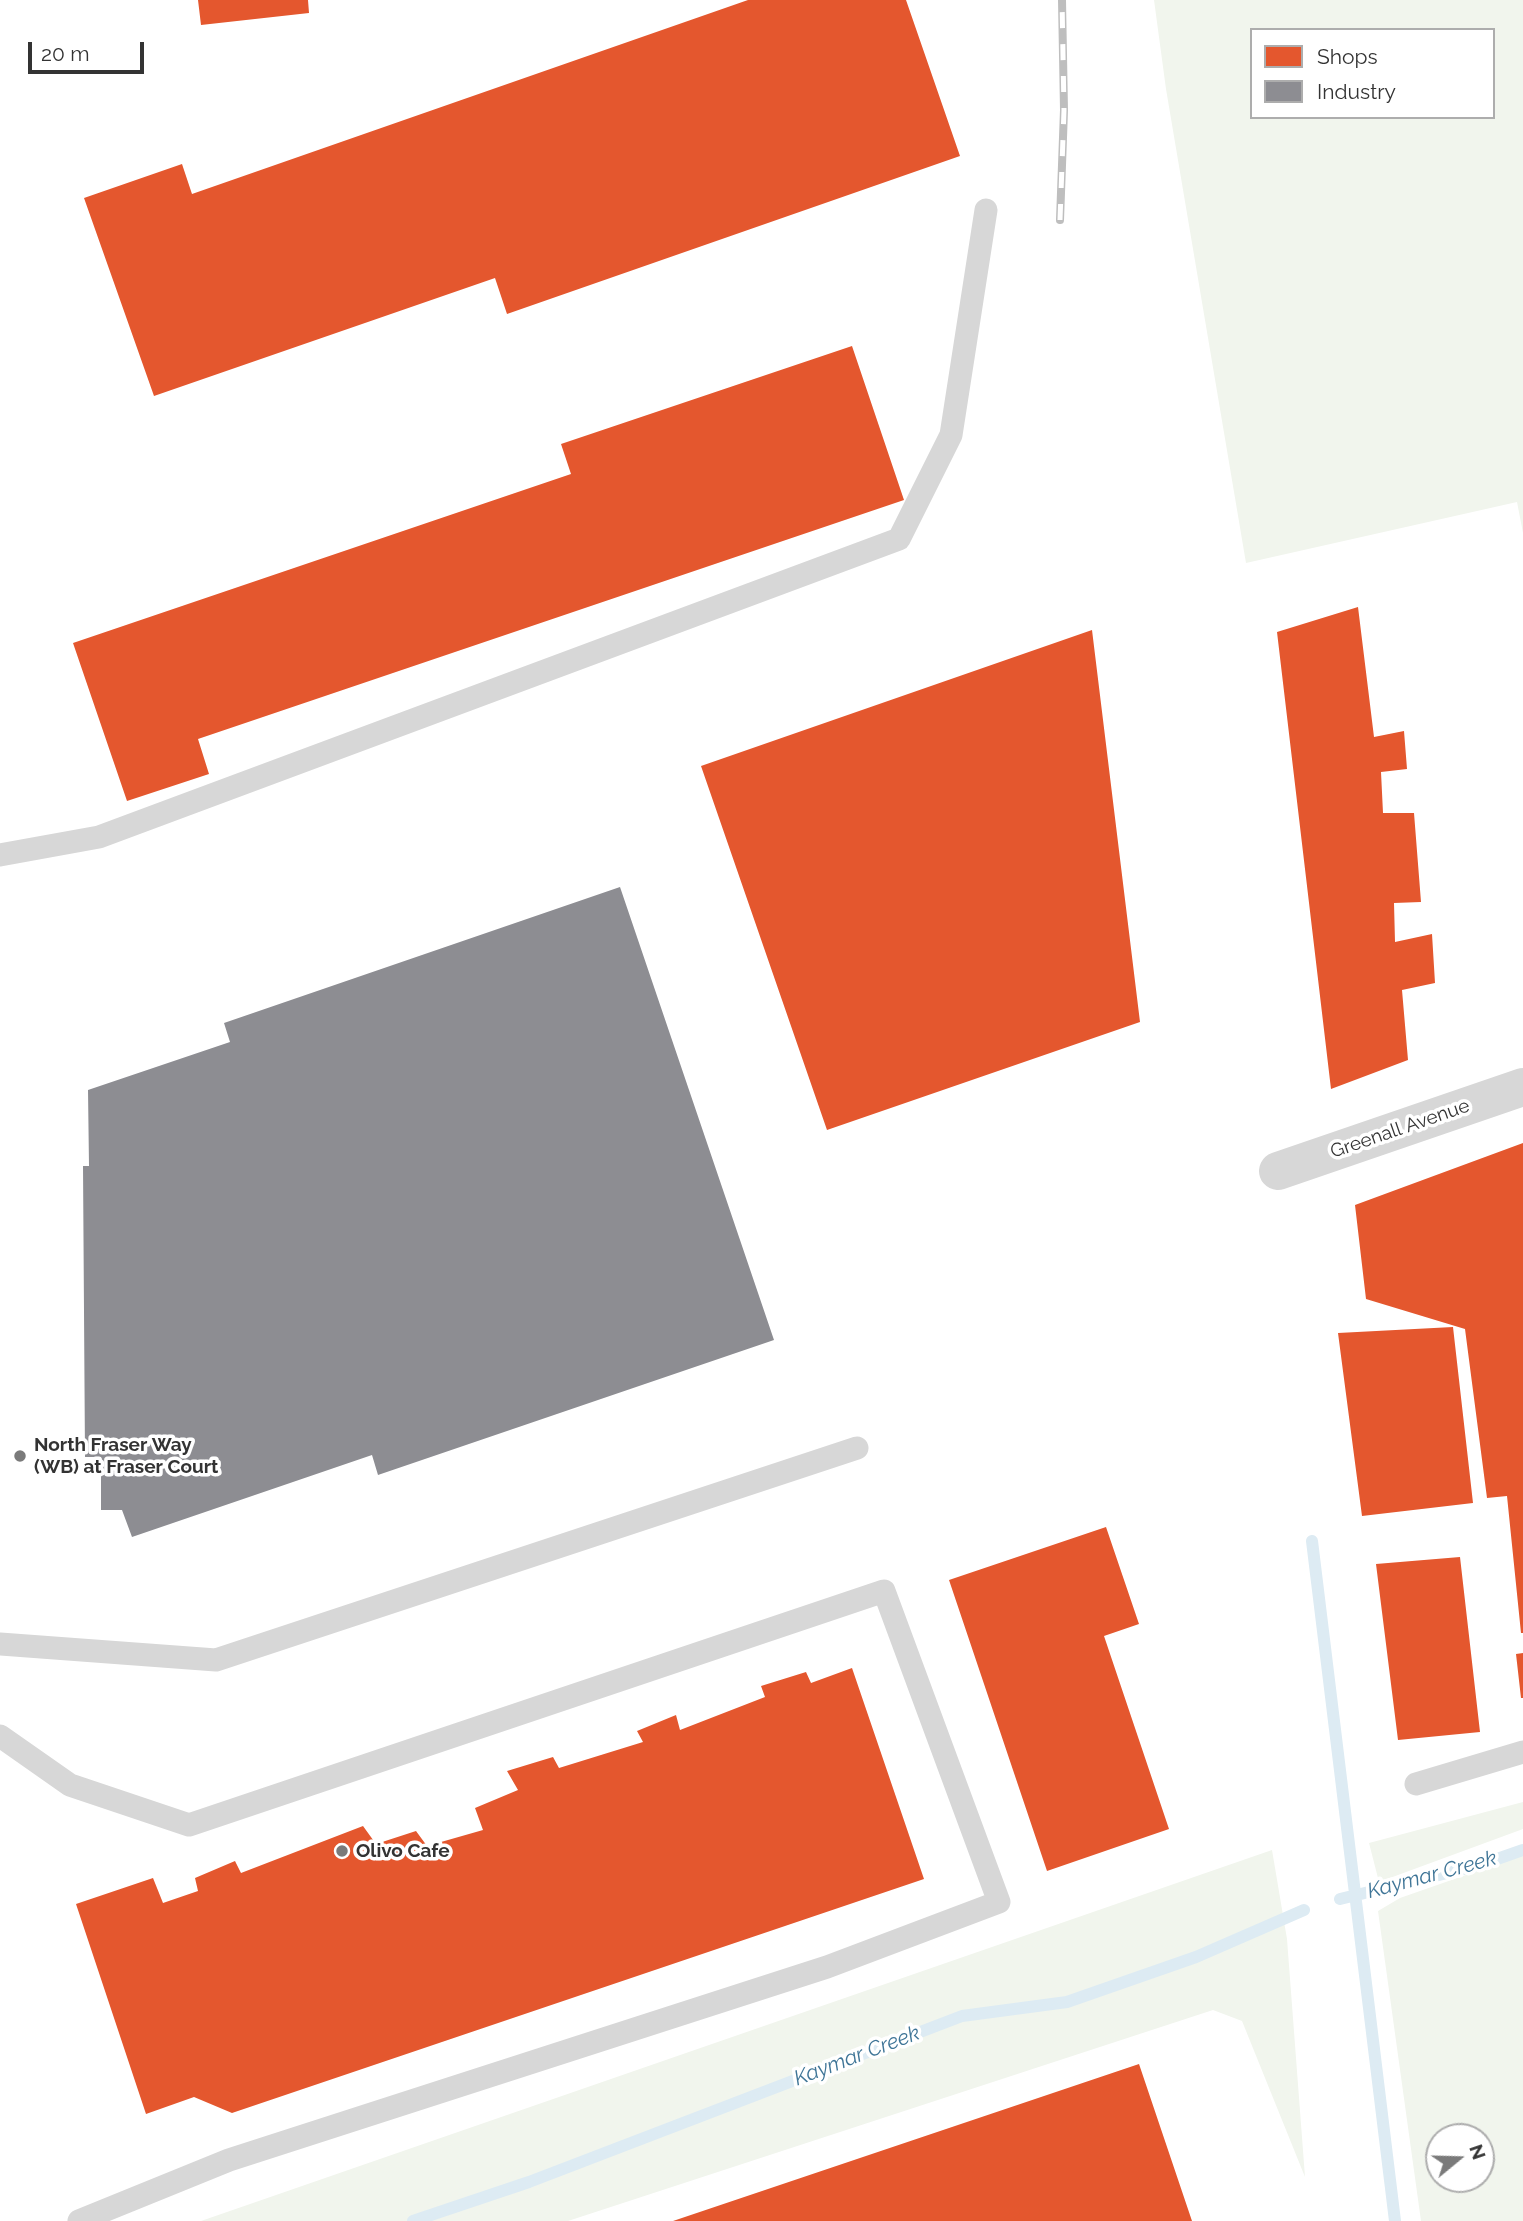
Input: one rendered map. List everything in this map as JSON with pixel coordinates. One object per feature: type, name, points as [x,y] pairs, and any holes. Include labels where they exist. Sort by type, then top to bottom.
[{"type":"street","name":"Greenall Avenue","points":[[1278,1171],[1523,1087]]},
{"type":"lane","points":[[0,855],[99,837],[899,540],[951,435],[986,210]]},
{"type":"lane","points":[[0,1644],[216,1660],[857,1448]]},
{"type":"lane","points":[[0,1735],[70,1784],[189,1825],[884,1591],[999,1902],[827,1967],[229,2160],[79,2221]]},
{"type":"lane","points":[[1416,1784],[1523,1752]]},
{"type":"shaded area","points":[[1154,0],[1523,0],[1523,533],[1517,502],[1246,563],[1166,89]]},
{"type":"shaded area","points":[[1523,1802],[1523,1829],[1379,1882],[1369,1843]]},
{"type":"shaded area","points":[[1272,1850],[1287,1939],[1305,2177],[1242,2021],[1213,2010],[568,2221],[201,2221]]},
{"type":"shaded area","points":[[1523,1855],[1523,2221],[1421,2221],[1378,1911],[1400,1898]]},
{"type":"building: Shops","points":[[198,0],[308,0],[309,13],[201,25]]},
{"type":"building: Shops","points":[[748,0],[906,0],[960,156],[507,314],[495,278],[154,396],[84,198],[182,164],[192,194]]},
{"type":"building: Shops","points":[[852,346],[904,500],[198,739],[209,774],[127,801],[73,643],[571,474],[561,444]]},
{"type":"building: Shops","points":[[1358,607],[1374,737],[1404,731],[1407,769],[1381,772],[1383,813],[1414,813],[1421,902],[1394,903],[1395,942],[1432,934],[1435,983],[1402,990],[1408,1060],[1331,1089],[1277,632]]},
{"type":"building: Shops","points":[[1092,630],[1140,1022],[827,1130],[701,766]]},
{"type":"building: Shops","points":[[1523,1143],[1521,1633],[1507,1496],[1487,1498],[1465,1329],[1366,1299],[1355,1205]]},
{"type":"building: Shops","points":[[1453,1327],[1473,1503],[1362,1516],[1338,1333]]},
{"type":"building: Shops","points":[[1106,1527],[1139,1624],[1104,1636],[1169,1829],[1047,1871],[949,1580]]},
{"type":"building: Shops","points":[[1460,1557],[1480,1732],[1398,1740],[1376,1564]]},
{"type":"building: Shops","points":[[1523,1653],[1523,1698],[1521,1698],[1516,1654]]},
{"type":"building: Shops","points":[[852,1668],[924,1879],[232,2113],[194,2097],[146,2114],[76,1904],[153,1878],[163,1903],[198,1891],[195,1878],[235,1861],[241,1873],[363,1826],[376,1844],[416,1831],[427,1846],[483,1830],[475,1808],[518,1790],[507,1771],[553,1757],[559,1768],[643,1742],[637,1731],[676,1715],[680,1730],[765,1697],[761,1686],[806,1672],[811,1683]]},
{"type":"building: Shops","points":[[1139,2064],[1192,2221],[673,2221]]},
{"type":"building: Industry","points":[[620,887],[774,1340],[378,1475],[372,1455],[132,1537],[122,1510],[101,1510],[101,1457],[85,1457],[83,1166],[89,1166],[88,1090],[230,1042],[224,1023]]},
{"type":"waterway","points":[[1312,1541],[1395,2221]]},
{"type":"waterway","name":"Kaymar Creek","points":[[1340,1899],[1480,1865],[1523,1850]]},
{"type":"waterway","name":"Kaymar Creek","points":[[413,2221],[529,2182],[962,2016],[1067,2002],[1196,1957],[1304,1910]]},
{"type":"railway","points":[[1060,220],[1064,110],[1062,0]]},
{"type":"place","name":"North Fraser Way (WB) at Fraser Court","points":[[20,1456]]},
{"type":"place","name":"Olivo Cafe","points":[[342,1851]]}]
